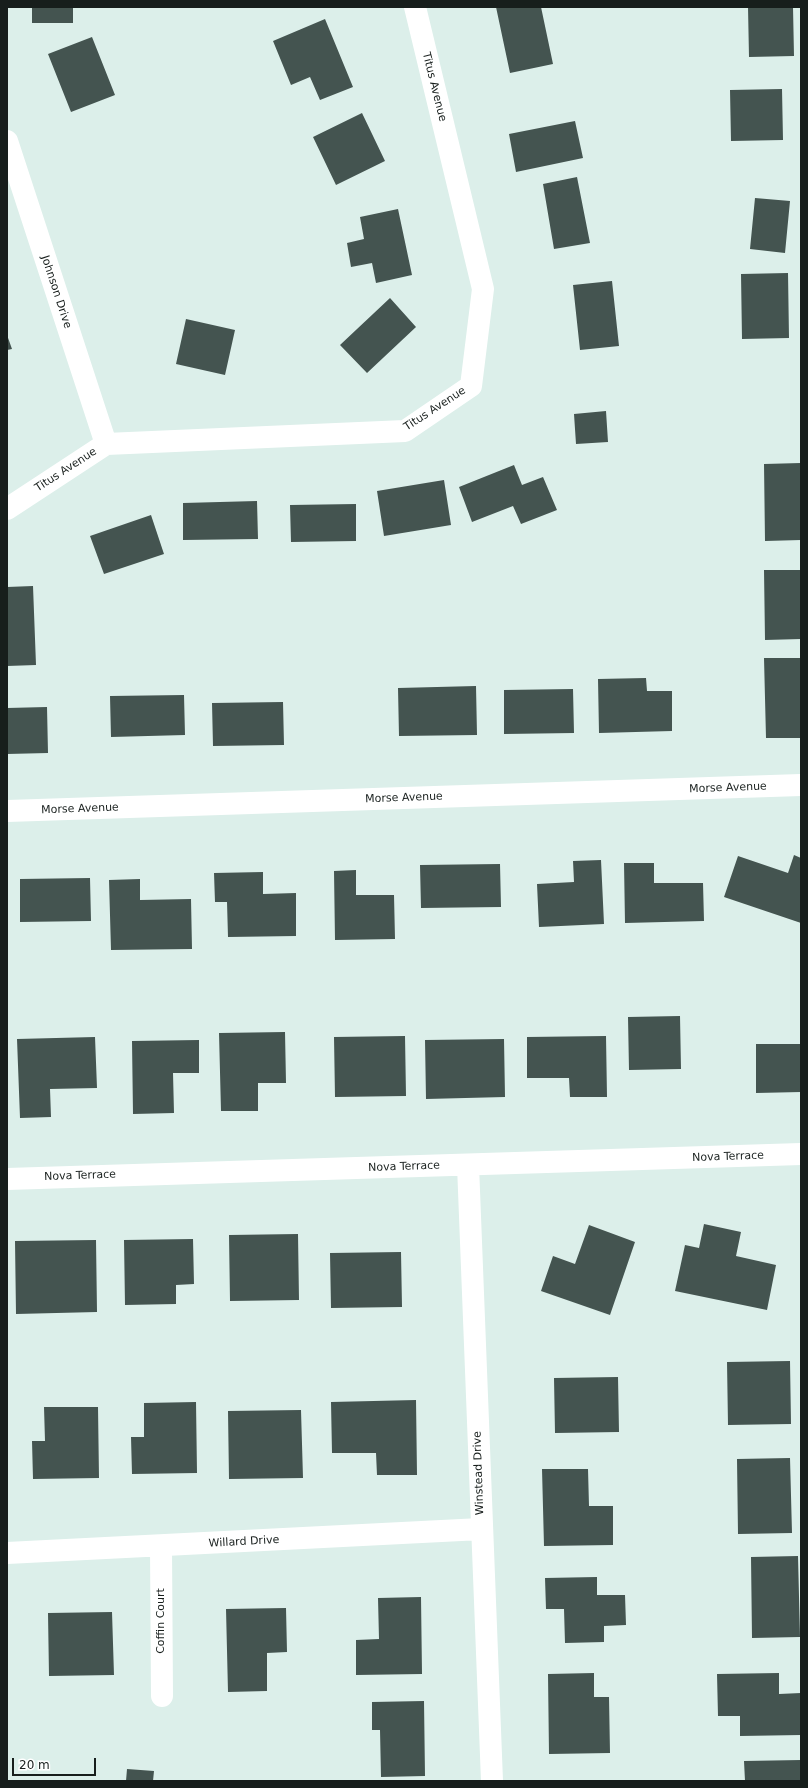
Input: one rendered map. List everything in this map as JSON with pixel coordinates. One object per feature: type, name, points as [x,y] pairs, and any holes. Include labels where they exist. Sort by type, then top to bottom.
[{"type":"street","name":"Titus Avenue","points":[[7,509],[106,444],[405,431],[471,386],[483,289],[415,7]]},
{"type":"street","name":"Johnson Drive","points":[[7,141],[106,444]]},
{"type":"street","name":"Morse Avenue","points":[[7,811],[801,785]]},
{"type":"street","name":"Nova Terrace","points":[[7,1178],[801,1154]]},
{"type":"street","name":"Winstead Drive","points":[[468,1165],[492,1781]]},
{"type":"street","name":"Willard Drive","points":[[7,1553],[481,1529]]},
{"type":"street","name":"Coffin Court","points":[[161,1546],[162,1696]]},
{"type":"building","points":[[32,7],[73,7],[73,23],[32,23]]},
{"type":"building","points":[[496,7],[541,7],[553,64],[510,73]]},
{"type":"building","points":[[748,7],[793,7],[794,56],[749,57]]},
{"type":"building","points":[[325,19],[353,87],[320,100],[310,77],[291,85],[273,41]]},
{"type":"building","points":[[92,37],[115,95],[71,112],[48,54]]},
{"type":"building","points":[[782,89],[783,140],[731,141],[730,90]]},
{"type":"building","points":[[362,113],[385,161],[336,185],[313,137]]},
{"type":"building","points":[[575,121],[583,158],[516,172],[509,134]]},
{"type":"building","points":[[577,177],[590,243],[554,249],[543,184]]},
{"type":"building","points":[[755,198],[790,201],[785,253],[750,249]]},
{"type":"building","points":[[398,209],[412,275],[376,283],[372,263],[351,267],[347,243],[364,239],[360,217]]},
{"type":"building","points":[[788,273],[789,338],[742,339],[741,274]]},
{"type":"building","points":[[612,281],[619,346],[580,350],[573,285]]},
{"type":"building","points":[[390,298],[416,327],[367,373],[340,345]]},
{"type":"building","points":[[186,319],[235,330],[225,375],[176,364]]},
{"type":"building","points":[[7,335],[12,349],[7,350]]},
{"type":"building","points":[[606,411],[608,442],[576,444],[574,414]]},
{"type":"building","points":[[801,463],[801,540],[765,541],[764,464]]},
{"type":"building","points":[[514,465],[522,485],[543,477],[557,510],[521,524],[513,506],[472,522],[459,487]]},
{"type":"building","points":[[444,480],[451,525],[384,536],[377,491]]},
{"type":"building","points":[[257,501],[258,539],[183,540],[183,503]]},
{"type":"building","points":[[356,504],[356,541],[291,542],[290,505]]},
{"type":"building","points":[[151,515],[164,554],[104,574],[90,536]]},
{"type":"building","points":[[764,570],[801,570],[801,639],[765,640]]},
{"type":"building","points":[[33,586],[36,665],[7,666],[7,587]]},
{"type":"building","points":[[764,658],[801,658],[801,738],[766,738]]},
{"type":"building","points":[[646,678],[647,691],[672,691],[672,731],[599,733],[598,679]]},
{"type":"building","points":[[476,686],[477,735],[399,736],[398,688]]},
{"type":"building","points":[[573,689],[574,733],[504,734],[504,690]]},
{"type":"building","points":[[184,695],[185,735],[111,737],[110,696]]},
{"type":"building","points":[[283,702],[284,745],[213,746],[212,703]]},
{"type":"building","points":[[47,707],[48,753],[7,754],[7,708]]},
{"type":"building","points":[[794,855],[801,858],[801,923],[724,897],[738,856],[788,873]]},
{"type":"building","points":[[601,860],[604,924],[539,927],[537,884],[574,882],[573,861]]},
{"type":"building","points":[[624,863],[654,863],[654,883],[703,883],[704,921],[625,923]]},
{"type":"building","points":[[500,864],[501,907],[421,908],[420,865]]},
{"type":"building","points":[[356,870],[356,895],[394,895],[395,939],[335,940],[334,871]]},
{"type":"building","points":[[263,872],[263,894],[296,893],[296,936],[228,937],[227,902],[215,902],[214,873]]},
{"type":"building","points":[[90,878],[91,921],[20,922],[20,879]]},
{"type":"building","points":[[140,879],[140,900],[191,899],[192,949],[111,950],[109,880]]},
{"type":"building","points":[[680,1016],[681,1069],[629,1070],[628,1017]]},
{"type":"building","points":[[285,1032],[286,1083],[258,1083],[258,1111],[221,1111],[219,1033]]},
{"type":"building","points":[[405,1036],[406,1096],[335,1097],[334,1037]]},
{"type":"building","points":[[606,1036],[607,1097],[570,1097],[569,1078],[527,1078],[527,1037]]},
{"type":"building","points":[[95,1037],[97,1088],[50,1089],[51,1117],[20,1118],[17,1039]]},
{"type":"building","points":[[504,1039],[505,1097],[426,1099],[425,1040]]},
{"type":"building","points":[[199,1040],[199,1073],[173,1073],[174,1113],[133,1114],[132,1041]]},
{"type":"building","points":[[756,1044],[801,1044],[801,1092],[756,1093]]},
{"type":"building","points":[[704,1224],[741,1232],[736,1256],[776,1265],[767,1310],[675,1291],[685,1245],[699,1248]]},
{"type":"building","points":[[589,1225],[635,1242],[610,1315],[541,1291],[553,1256],[575,1264]]},
{"type":"building","points":[[298,1234],[299,1300],[230,1301],[229,1235]]},
{"type":"building","points":[[193,1239],[194,1284],[176,1285],[176,1304],[125,1305],[124,1240]]},
{"type":"building","points":[[96,1240],[97,1312],[16,1314],[15,1241]]},
{"type":"building","points":[[401,1252],[402,1307],[331,1308],[330,1253]]},
{"type":"building","points":[[790,1361],[791,1424],[728,1425],[727,1362]]},
{"type":"building","points":[[618,1377],[619,1432],[555,1433],[554,1378]]},
{"type":"building","points":[[416,1400],[417,1475],[377,1475],[376,1453],[332,1453],[331,1402]]},
{"type":"building","points":[[196,1402],[197,1473],[132,1474],[131,1437],[144,1437],[144,1403]]},
{"type":"building","points":[[44,1407],[98,1407],[99,1478],[33,1479],[32,1441],[45,1441]]},
{"type":"building","points":[[301,1410],[303,1478],[229,1479],[228,1411]]},
{"type":"building","points":[[790,1458],[792,1533],[738,1534],[737,1459]]},
{"type":"building","points":[[542,1469],[588,1469],[589,1506],[613,1506],[613,1545],[544,1546]]},
{"type":"building","points":[[798,1556],[800,1637],[752,1638],[751,1557]]},
{"type":"building","points":[[597,1577],[597,1595],[625,1595],[626,1625],[604,1626],[604,1642],[565,1643],[564,1609],[546,1609],[545,1578]]},
{"type":"building","points":[[421,1597],[422,1674],[356,1675],[356,1640],[379,1639],[378,1598]]},
{"type":"building","points":[[286,1608],[287,1652],[267,1653],[267,1691],[228,1692],[226,1609]]},
{"type":"building","points":[[112,1612],[114,1675],[49,1676],[48,1613]]},
{"type":"building","points":[[594,1673],[594,1697],[609,1697],[610,1753],[549,1754],[548,1674]]},
{"type":"building","points":[[779,1673],[779,1694],[801,1693],[801,1735],[740,1736],[740,1716],[718,1716],[717,1674]]},
{"type":"building","points":[[424,1701],[425,1776],[381,1777],[380,1730],[372,1730],[372,1702]]},
{"type":"building","points":[[801,1760],[801,1781],[745,1781],[744,1761]]},
{"type":"building","points":[[127,1769],[154,1771],[153,1781],[126,1781]]}]
